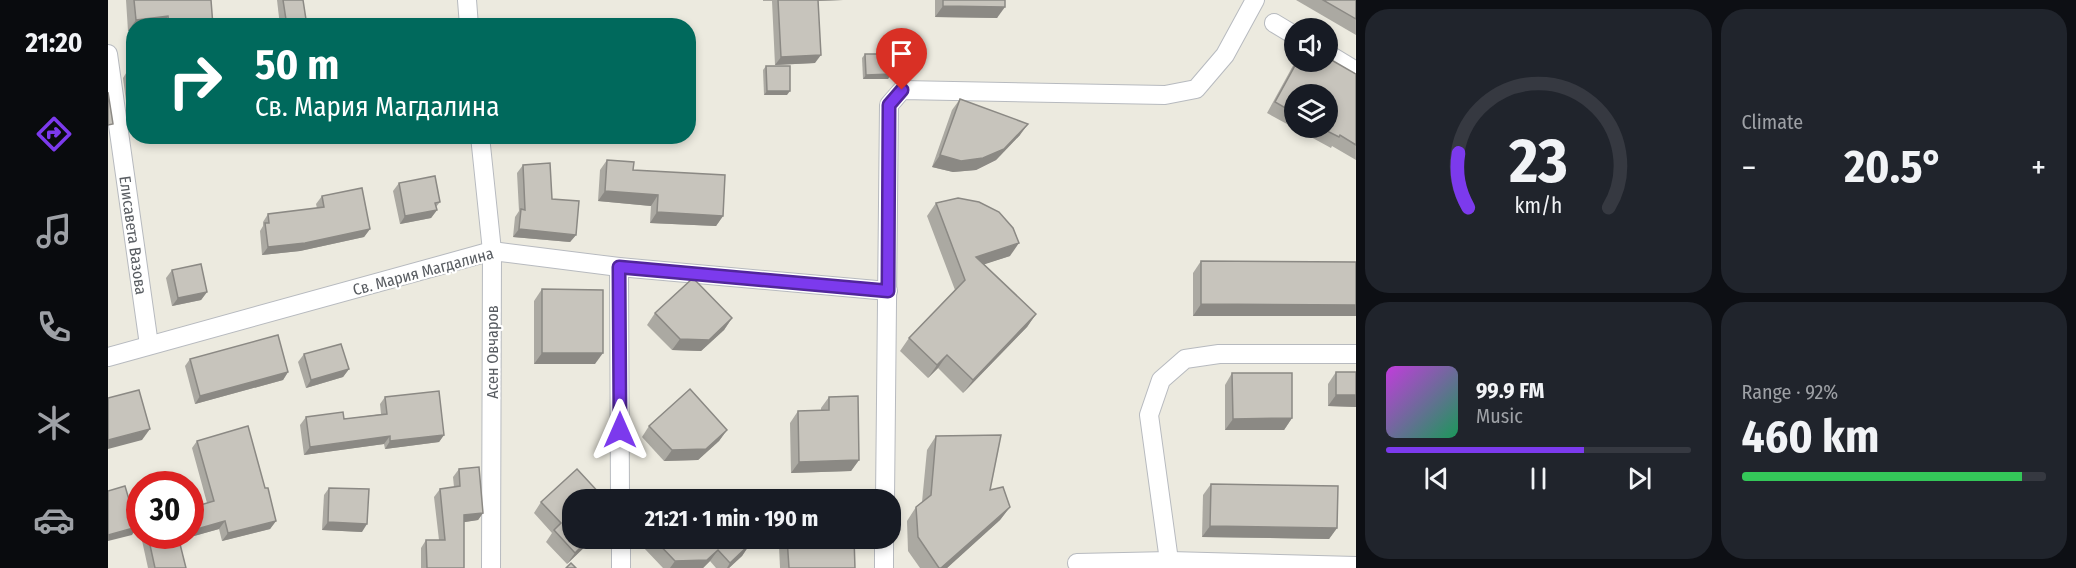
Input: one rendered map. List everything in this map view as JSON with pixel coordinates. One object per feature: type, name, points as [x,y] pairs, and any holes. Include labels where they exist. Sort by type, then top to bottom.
[{"type":"street","points":[[467,0],[468,18]]},
{"type":"street","points":[[885,489],[889,105],[902,90],[1165,95],[1196,89],[1226,55],[1255,0]]},
{"type":"street","points":[[1274,23],[1284,29]]},
{"type":"street","name":"Елисавета Вазова","points":[[108,54],[149,345]]},
{"type":"street","points":[[1338,60],[1356,71]]},
{"type":"street","name":"Асен Овчаров","points":[[481,144],[492,251],[491,568]]},
{"type":"street","name":"Св. Мария Магдалина","points":[[108,357],[492,251],[619,267],[888,291]]},
{"type":"street","points":[[619,267],[620,489]]},
{"type":"street","points":[[1170,565],[1149,415],[1161,380],[1185,359],[1219,354],[1356,354]]},
{"type":"street","points":[[621,549],[621,568]]},
{"type":"street","points":[[884,549],[884,568]]},
{"type":"street","points":[[1077,563],[1356,566]]},
{"type":"building","points":[[134,0],[211,0],[212,18],[168,18],[168,16],[136,18]]},
{"type":"building","points":[[283,0],[303,0],[306,18],[286,18]]},
{"type":"building","points":[[778,0],[818,0],[821,55],[781,57]]},
{"type":"building","points":[[943,0],[1005,0],[1005,7],[943,6]]},
{"type":"building","points":[[1323,0],[1356,0],[1356,19]]},
{"type":"building","points":[[865,54],[891,54],[891,74],[866,75]]},
{"type":"building","points":[[1338,64],[1356,74],[1356,145],[1340,135],[1338,136],[1338,84],[1285,84],[1292,72],[1338,72]]},
{"type":"building","points":[[766,66],[790,66],[790,91],[767,91]]},
{"type":"building","points":[[1284,86],[1284,107],[1275,102]]},
{"type":"building","points":[[108,92],[113,124],[108,125]]},
{"type":"building","points":[[960,99],[1028,124],[1004,149],[983,158],[961,161],[940,155]]},
{"type":"building","points":[[607,160],[634,162],[633,170],[725,175],[723,216],[657,212],[658,195],[605,191]]},
{"type":"building","points":[[550,163],[552,199],[579,201],[576,235],[519,229],[521,209],[525,210],[523,165]]},
{"type":"building","points":[[435,176],[440,202],[435,203],[437,210],[405,216],[399,183]]},
{"type":"building","points":[[362,188],[370,229],[305,243],[268,247],[265,223],[269,223],[268,214],[324,207],[322,196]]},
{"type":"building","points":[[958,198],[979,202],[999,212],[1013,228],[1019,243],[976,257],[1036,314],[973,380],[947,355],[937,365],[909,338],[965,280],[936,203]]},
{"type":"building","points":[[1201,261],[1356,262],[1356,305],[1201,304]]},
{"type":"building","points":[[201,264],[207,292],[178,298],[172,270]]},
{"type":"building","points":[[693,278],[732,318],[709,340],[680,339],[655,313]]},
{"type":"building","points":[[542,289],[603,290],[603,353],[542,353]]},
{"type":"building","points":[[278,335],[288,372],[200,396],[190,359]]},
{"type":"building","points":[[341,344],[349,369],[311,380],[304,354]]},
{"type":"building","points":[[1336,372],[1356,372],[1356,395],[1336,395]]},
{"type":"building","points":[[1232,373],[1292,373],[1292,418],[1233,419]]},
{"type":"building","points":[[690,389],[727,430],[706,449],[672,450],[649,426]]},
{"type":"building","points":[[139,390],[150,429],[108,440],[108,398]]},
{"type":"building","points":[[439,391],[444,435],[390,441],[390,436],[310,447],[306,417],[343,412],[344,419],[387,414],[385,397]]},
{"type":"building","points":[[858,396],[859,460],[799,462],[798,411],[829,410],[829,397]]},
{"type":"building","points":[[248,426],[276,521],[228,533],[225,521],[204,527],[204,504],[214,501],[197,441]]},
{"type":"building","points":[[1001,435],[990,490],[1003,487],[1010,507],[939,568],[918,537],[916,507],[931,495],[936,436]]},
{"type":"building","points":[[479,467],[483,513],[464,515],[464,568],[427,568],[426,540],[445,540],[440,489],[460,486],[459,469]]},
{"type":"building","points":[[577,469],[596,489],[562,489],[562,539],[554,530],[561,523],[541,502]]},
{"type":"building","points":[[1211,484],[1338,486],[1337,528],[1210,526]]},
{"type":"building","points":[[125,486],[126,489],[126,530],[108,535],[108,491]]},
{"type":"building","points":[[329,488],[369,489],[367,524],[328,522]]},
{"type":"building","points":[[151,549],[181,549],[186,568],[155,568]]},
{"type":"building","points":[[664,549],[745,549],[730,563],[718,550],[707,560],[675,561]]},
{"type":"building","points":[[788,549],[854,549],[855,568],[789,568]]},
{"type":"building","points":[[571,563],[576,568],[566,568]]},
{"type":"route","points":[[620,430],[619,267],[888,291],[889,105],[902,90]]}]
